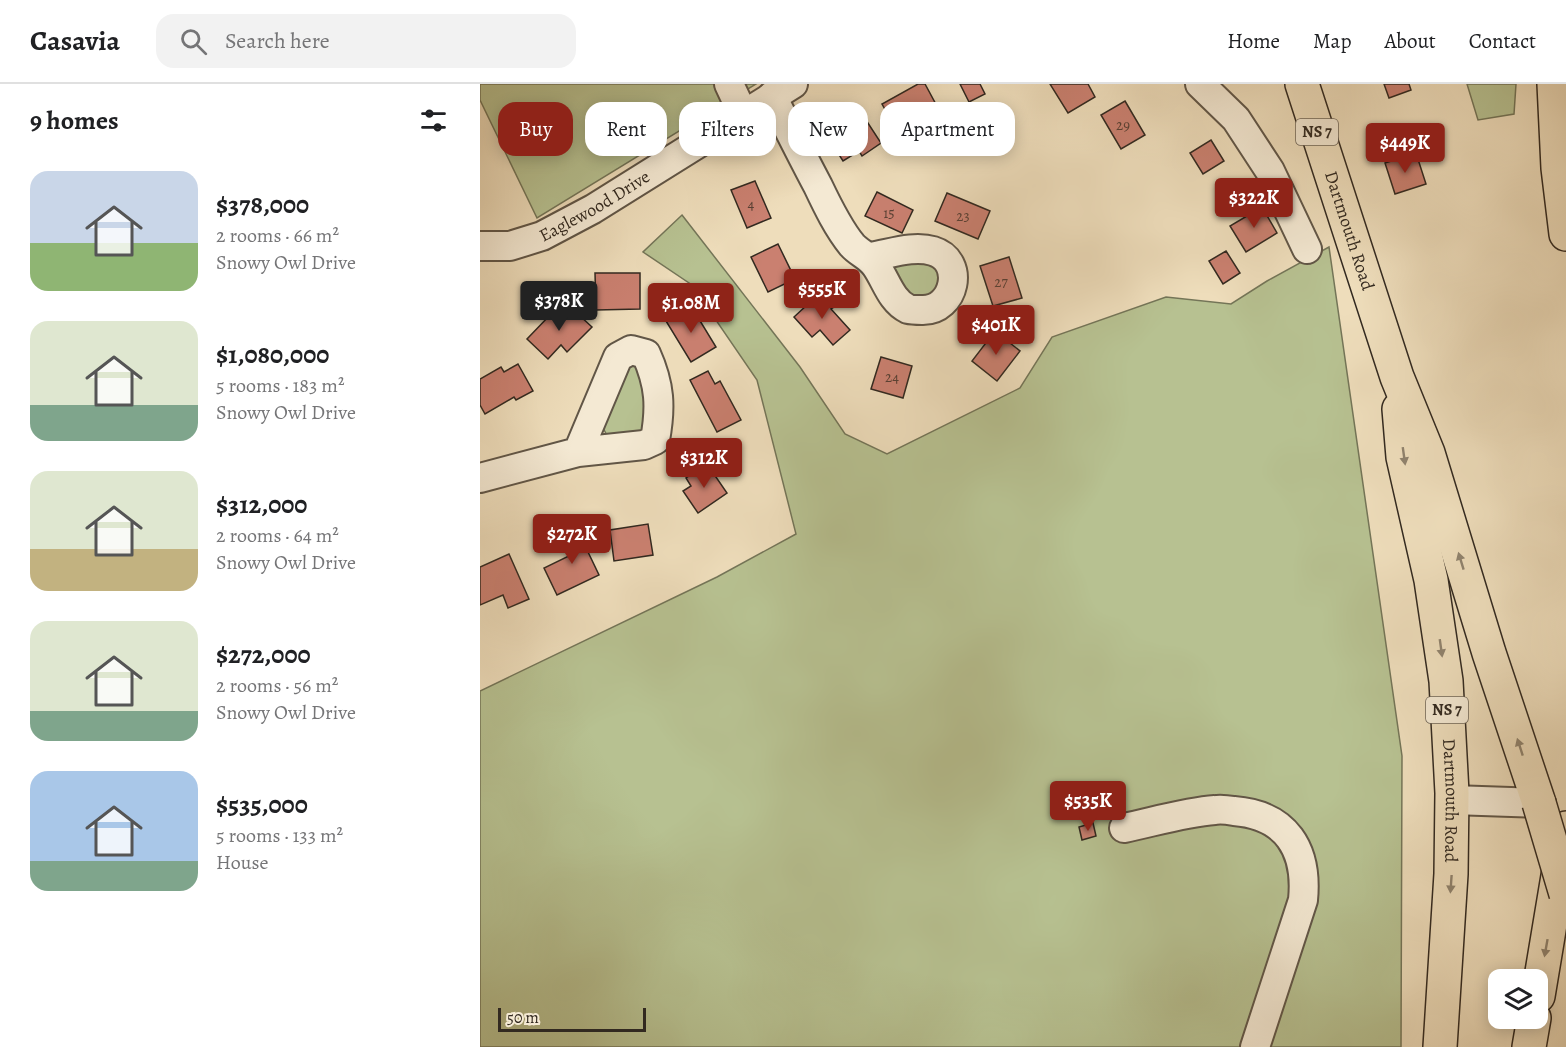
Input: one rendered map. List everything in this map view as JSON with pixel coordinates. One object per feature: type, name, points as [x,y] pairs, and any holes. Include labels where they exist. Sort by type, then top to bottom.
[{"type":"main road","name":"Dartmouth Road","points":[[1302,84],[1397,377],[1428,453],[1539,802]]},
{"type":"main road","points":[[1554,84],[1558,168],[1566,234]]},
{"type":"main road","name":"Dartmouth Road","points":[[1397,377],[1403,457],[1431,580],[1446,681],[1452,800],[1451,874],[1440,1047]]},
{"type":"main road","name":"NS 7","points":[[1539,802],[1566,894]]},
{"type":"main road","points":[[1542,969],[1566,828]]},
{"type":"main road","points":[[1529,1047],[1532,1029]]},
{"type":"street","points":[[729,84],[737,102]]},
{"type":"street","points":[[1200,84],[1236,119],[1270,171],[1307,249]]},
{"type":"street","points":[[782,90],[828,207],[853,246],[870,257]]},
{"type":"street","name":"Eaglewood Drive","points":[[762,102],[782,90]]},
{"type":"street","name":"Eaglewood Drive","points":[[480,246],[510,246],[542,236],[593,209],[679,155]]},
{"type":"street","points":[[480,478],[578,452]]},
{"type":"street","points":[[1452,800],[1539,802]]},
{"type":"street","points":[[1124,828],[1216,809],[1254,813],[1284,831],[1295,846],[1305,880],[1303,900],[1255,1047]]},
{"type":"green space","points":[[480,84],[756,84],[727,102],[679,102],[679,131],[667,138],[667,102],[585,102],[585,156],[638,156],[537,218],[507,156],[573,156],[573,102],[498,102],[498,137],[480,100]]},
{"type":"green space","points":[[1467,84],[1516,84],[1514,114],[1478,120]]},
{"type":"green space","points":[[682,215],[800,367],[845,434],[887,454],[1020,388],[1052,337],[1166,297],[1231,304],[1329,247],[1402,756],[1401,1047],[480,1047],[480,691],[717,577],[796,534],[757,380],[692,285],[643,252]]},
{"type":"green space","points":[[927,260],[941,267],[946,286],[928,300],[913,299],[898,282],[889,265]]},
{"type":"green space","points":[[623,364],[645,365],[649,436],[611,443],[601,424]]},
{"type":"building","points":[[918,84],[925,84],[935,102],[886,102]]},
{"type":"building","points":[[960,84],[980,84],[985,94],[969,102]]},
{"type":"building","points":[[1050,84],[1088,84],[1095,97],[1068,113]]},
{"type":"building","points":[[1384,84],[1409,84],[1411,90],[1389,98]]},
{"type":"building","points":[[1125,101],[1145,135],[1121,149],[1101,115]]},
{"type":"building","points":[[868,123],[880,141],[868,152]]},
{"type":"building","points":[[1211,140],[1224,161],[1203,174],[1190,153]]},
{"type":"building","points":[[1416,153],[1426,184],[1395,194],[1385,163]]},
{"type":"building","points":[[840,156],[851,156],[843,161]]},
{"type":"building","points":[[755,181],[771,218],[747,228],[731,190]]},
{"type":"building","points":[[877,192],[913,210],[902,233],[865,216]]},
{"type":"building","points":[[947,193],[990,211],[978,239],[935,221]]},
{"type":"building","points":[[1262,207],[1277,233],[1246,252],[1230,226]]},
{"type":"building","points":[[778,244],[795,279],[768,292],[751,257]]},
{"type":"building","points":[[1226,251],[1240,273],[1223,284],[1209,261]]},
{"type":"building","points":[[1009,257],[1022,298],[993,306],[980,266]]},
{"type":"building","points":[[595,273],[640,273],[640,309],[596,310]]},
{"type":"building","points":[[821,292],[834,307],[831,309],[850,330],[833,345],[820,330],[812,337],[794,317]]},
{"type":"building","points":[[567,304],[592,327],[567,352],[561,345],[548,359],[527,339],[551,314],[555,317]]},
{"type":"building","points":[[691,306],[716,347],[691,362],[666,321]]},
{"type":"building","points":[[995,331],[1020,351],[997,381],[972,361]]},
{"type":"building","points":[[881,357],[912,366],[903,398],[871,389]]},
{"type":"building","points":[[518,364],[533,391],[516,400],[514,397],[485,414],[480,405],[480,379],[501,367],[504,372]]},
{"type":"building","points":[[708,371],[715,384],[720,381],[741,420],[717,432],[690,380]]},
{"type":"building","points":[[707,464],[727,493],[698,513],[683,491],[691,486],[686,478]]},
{"type":"building","points":[[648,524],[653,555],[614,561],[610,530]]},
{"type":"building","points":[[576,527],[599,575],[557,595],[544,568],[571,555],[561,534]]},
{"type":"building","points":[[509,554],[529,599],[508,608],[503,595],[480,605],[480,567]]},
{"type":"building","points":[[1093,823],[1096,836],[1082,840],[1079,827]]}]
